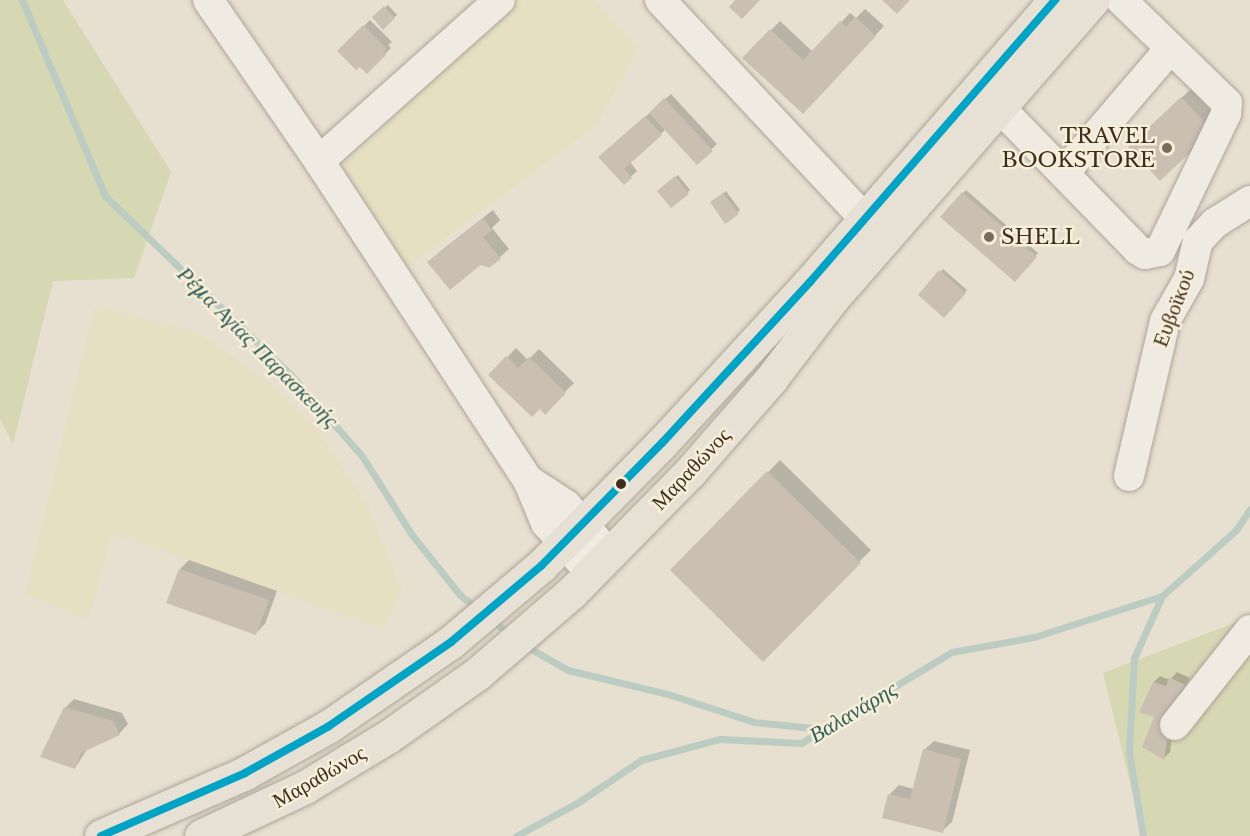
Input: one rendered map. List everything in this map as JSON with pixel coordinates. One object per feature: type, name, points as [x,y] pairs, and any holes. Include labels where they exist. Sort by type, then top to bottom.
[{"type":"main road","name":"Μαραθώνος","points":[[101,836],[287,751],[367,702],[451,642],[512,590],[574,533],[662,443],[865,219],[1055,0]]},
{"type":"main road","name":"Μαραθώνος","points":[[201,836],[259,811],[349,762],[488,664],[600,564],[690,472],[771,380],[832,299],[1093,0]]},
{"type":"street","points":[[208,0],[319,161],[528,480],[546,522],[574,533],[600,564]]},
{"type":"street","points":[[319,161],[500,0]]},
{"type":"street","points":[[660,0],[865,219]]},
{"type":"street","points":[[999,107],[1138,250],[1145,254],[1160,251],[1227,108],[1222,94],[1170,49],[1121,0]]},
{"type":"street","points":[[1064,173],[1170,49]]},
{"type":"street","name":"Ευβοϊκού","points":[[1129,476],[1165,321],[1189,279],[1198,241],[1215,223],[1250,201]]},
{"type":"street","points":[[1175,724],[1250,630]]},
{"type":"shaded area","points":[[518,0],[594,0],[638,47],[598,124],[407,267],[343,165]]},
{"type":"shaded area","points":[[94,306],[200,334],[268,382],[318,430],[368,505],[402,590],[384,629],[112,533],[89,619],[25,595]]},
{"type":"green space","points":[[0,0],[63,0],[171,172],[134,278],[53,281],[13,444],[0,419]]},
{"type":"green space","points":[[1250,617],[1250,836],[1143,836],[1103,673]]},
{"type":"building","points":[[735,0],[760,0],[742,19],[729,7]]},
{"type":"building","points":[[882,0],[910,0],[897,14]]},
{"type":"building","points":[[384,6],[395,18],[383,30],[372,17]]},
{"type":"building","points":[[855,17],[876,36],[803,114],[742,58],[770,29],[803,60],[840,21],[846,27]]},
{"type":"building","points":[[363,25],[387,49],[383,52],[386,55],[367,74],[360,67],[356,70],[337,51]]},
{"type":"building","points":[[1181,97],[1213,131],[1160,181],[1128,147]]},
{"type":"building","points":[[664,98],[713,151],[697,165],[649,113]]},
{"type":"building","points":[[645,116],[662,135],[624,169],[632,178],[624,185],[598,157]]},
{"type":"building","points":[[675,176],[689,194],[671,208],[657,191]]},
{"type":"building","name":"SHELL","points":[[962,192],[1037,257],[1015,282],[940,217]]},
{"type":"building","points":[[723,193],[739,214],[725,224],[710,202]]},
{"type":"building","points":[[483,218],[492,230],[483,237],[501,259],[489,268],[482,264],[450,290],[427,262]]},
{"type":"building","points":[[939,270],[966,293],[944,318],[918,295]]},
{"type":"building","points":[[506,356],[518,368],[529,357],[566,393],[545,415],[540,409],[532,417],[488,375]]},
{"type":"building","points":[[767,471],[861,563],[763,662],[670,570]]},
{"type":"building","points":[[179,569],[269,600],[256,635],[166,603]]},
{"type":"building","points":[[1169,677],[1185,685],[1159,729],[1168,736],[1164,760],[1142,747],[1154,717],[1139,712],[1153,682],[1166,686]]},
{"type":"building","points":[[64,707],[113,721],[120,735],[81,753],[75,769],[40,757]]},
{"type":"building","points":[[923,749],[961,759],[943,833],[882,818],[888,794],[910,799]]},
{"type":"waterway","name":"Ρέμα Αγίας Παρασκευής","points":[[22,0],[105,196],[291,375],[362,456],[412,535],[460,595],[478,609]]},
{"type":"waterway","points":[[1143,836],[1129,752],[1134,658],[1162,596],[1236,530],[1250,509]]},
{"type":"waterway","name":"Βαλανάρης","points":[[516,836],[577,803],[641,760],[720,739],[801,743],[952,652],[1034,637],[1162,596]]},
{"type":"waterway","name":"Ρέμα Αγίας Παρασκευής","points":[[491,619],[511,635]]},
{"type":"waterway","name":"Ρέμα Αγίας Παρασκευής","points":[[524,645],[568,670],[671,695],[754,722],[823,729]]},
{"type":"transit line","points":[[101,836],[245,773],[329,726],[451,642],[541,566],[662,443],[810,282],[1055,0]]},
{"type":"place","name":"TRAVEL BOOKSTORE","points":[[1167,148]]},
{"type":"place","name":"SHELL","points":[[989,237]]}]
